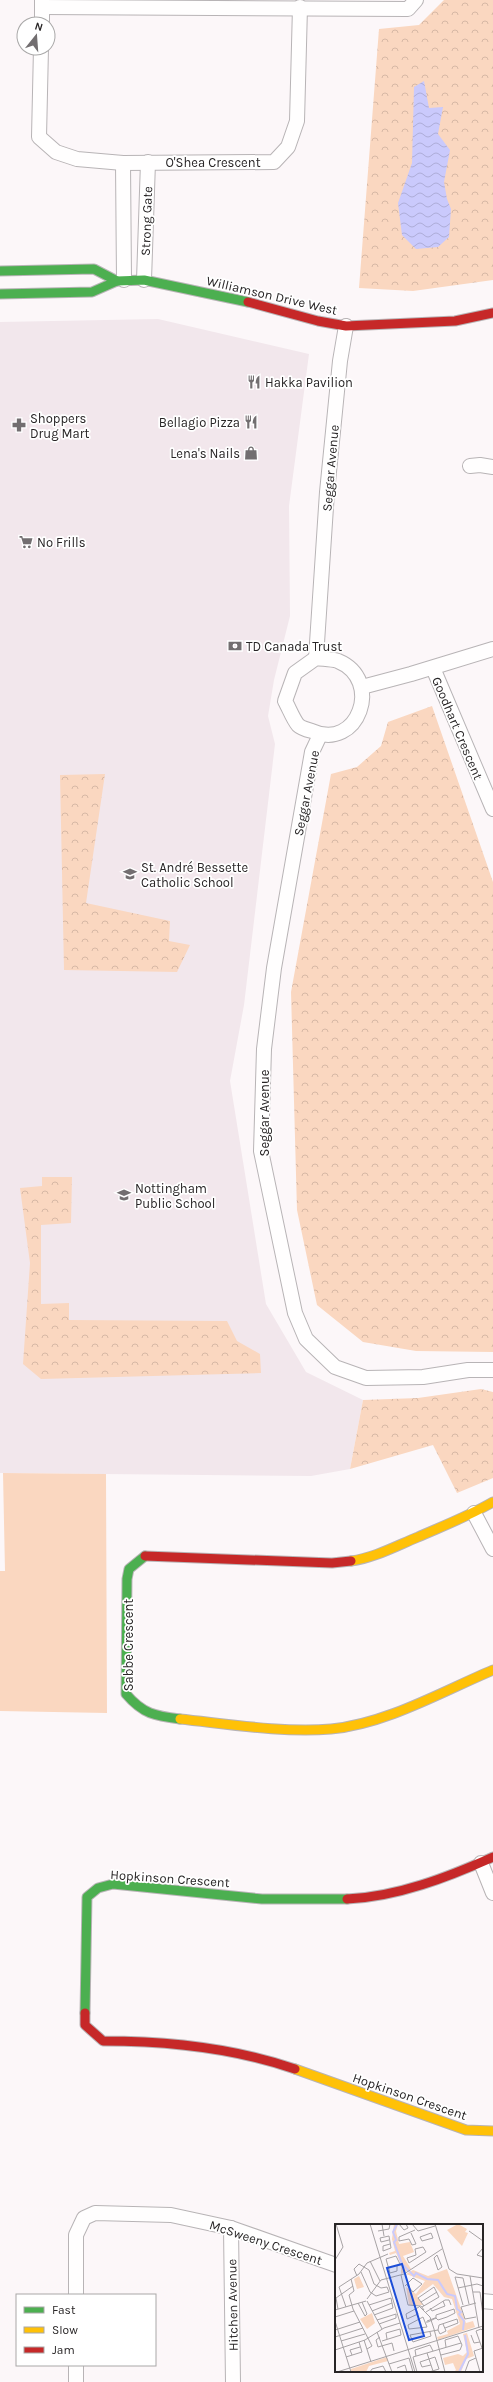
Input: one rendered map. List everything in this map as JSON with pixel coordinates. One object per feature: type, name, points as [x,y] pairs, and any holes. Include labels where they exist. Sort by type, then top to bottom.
[{"type":"street","points":[[42,16],[42,4],[408,9],[416,0]]},
{"type":"street","name":"O'Shea Crescent","points":[[41,56],[39,137],[56,152],[77,159],[123,162],[274,162],[288,147],[297,121],[300,7]]},
{"type":"street","name":"Strong Gate","points":[[121,280],[123,162]]},
{"type":"street","name":"Strong Gate","points":[[144,280],[148,162]]},
{"type":"street","name":"Williamson Drive West","points":[[0,271],[94,269],[121,280],[144,280],[242,300],[318,321],[346,326],[455,321],[493,313]]},
{"type":"street","name":"Williamson Drive West","points":[[0,294],[92,292],[121,280]]},
{"type":"street","name":"Seggar Avenue","points":[[316,658],[327,492],[340,361],[346,326]]},
{"type":"street","points":[[470,466],[480,465],[493,467]]},
{"type":"street","name":"Goodhart Crescent","points":[[362,687],[432,668],[493,649]]},
{"type":"street","points":[[316,658],[338,662],[354,674],[362,687],[361,710],[352,724],[338,734],[320,735],[298,725],[285,700],[295,673],[316,658]]},
{"type":"street","name":"Goodhart Crescent","points":[[432,668],[493,809]]},
{"type":"street","name":"Seggar Avenue","points":[[320,735],[312,752],[274,968],[264,1049],[261,1151],[295,1313],[306,1339],[335,1367],[366,1378],[423,1377],[468,1370],[493,1370]]},
{"type":"street","name":"Sabbe Crescent","points":[[493,1502],[474,1513],[363,1559],[332,1563],[143,1556],[129,1569],[126,1694],[135,1705],[153,1716],[273,1728],[331,1729],[376,1720],[493,1670]]},
{"type":"street","points":[[474,1513],[493,1549]]},
{"type":"street","name":"Sabbe Crescent","points":[[474,1513],[493,1515]]},
{"type":"street","points":[[487,1860],[493,1893]]},
{"type":"street","name":"Hopkinson Crescent","points":[[487,1860],[412,1886],[353,1899],[306,1901],[268,1899],[113,1884],[102,1886],[93,1890],[86,1897],[85,2025],[103,2041],[156,2041],[263,2058],[466,2130],[493,2132]]},
{"type":"street","name":"McSweeny Crescent","points":[[76,2294],[76,2235],[84,2218],[95,2213],[171,2215],[231,2228],[335,2265]]},
{"type":"street","name":"Hitchen Avenue","points":[[231,2228],[233,2382]]},
{"type":"street","points":[[76,2366],[76,2382]]},
{"type":"shaded area","points":[[158,319],[309,354],[289,506],[290,616],[274,680],[268,716],[275,744],[244,1005],[230,1081],[266,1304],[306,1372],[363,1400],[350,1469],[311,1476],[0,1473],[0,322]]},
{"type":"green space","points":[[444,0],[493,0],[493,280],[413,291],[359,288],[379,29],[419,25]]},
{"type":"green space","points":[[432,706],[493,882],[493,1352],[416,1351],[363,1342],[317,1305],[297,1210],[291,992],[331,774],[357,767],[381,746],[388,722]]},
{"type":"green space","points":[[105,774],[86,903],[170,921],[169,941],[190,945],[177,972],[64,970],[60,775]]},
{"type":"green space","points":[[42,1177],[72,1177],[71,1223],[41,1225],[41,1304],[69,1303],[69,1320],[227,1321],[237,1341],[260,1354],[261,1373],[41,1379],[23,1364],[30,1263],[20,1188],[42,1186]]},
{"type":"green space","points":[[481,1389],[493,1392],[493,1478],[457,1493],[433,1445],[350,1469],[363,1400],[418,1398]]},
{"type":"green space","points":[[3,1473],[106,1474],[107,1713],[0,1711],[0,1571],[5,1571]]},
{"type":"water","points":[[424,81],[429,108],[443,107],[438,134],[450,150],[444,182],[447,199],[451,209],[449,237],[438,247],[416,249],[402,235],[398,203],[412,163],[414,87]]},
{"type":"traffic: fast","points":[[0,271],[94,269],[117,281]]},
{"type":"traffic: fast","points":[[0,294],[92,292],[117,281],[144,280],[248,302]]},
{"type":"traffic: fast","points":[[145,1556],[129,1569],[127,1579],[126,1694],[138,1706],[150,1713],[163,1717],[180,1719]]},
{"type":"traffic: fast","points":[[85,2013],[87,1897],[98,1888],[113,1884],[262,1899],[347,1899]]},
{"type":"traffic: slow","points":[[351,1561],[385,1551],[493,1502]]},
{"type":"traffic: slow","points":[[180,1719],[294,1730],[331,1729],[352,1726],[372,1721],[414,1706],[493,1670]]},
{"type":"traffic: slow","points":[[295,2069],[466,2130],[493,2131]]},
{"type":"traffic: jam","points":[[248,302],[318,321],[346,326],[455,321],[493,313]]},
{"type":"traffic: jam","points":[[145,1556],[332,1563],[351,1561]]},
{"type":"traffic: jam","points":[[347,1899],[385,1894],[422,1885],[493,1857]]},
{"type":"traffic: jam","points":[[85,2013],[85,2025],[103,2041],[152,2042],[200,2047],[248,2056],[295,2069]]},
{"type":"place","name":"Hakka Pavilion","points":[[254,382]]},
{"type":"place","name":"Bellagio Pizza","points":[[251,422]]},
{"type":"place","name":"Shoppers Drug Mart","points":[[19,425]]},
{"type":"place","name":"Lena's Nails","points":[[251,453]]},
{"type":"place","name":"No Frills","points":[[26,542]]},
{"type":"place","name":"TD Canada Trust","points":[[235,646]]},
{"type":"place","name":"St. André Bessette Catholic School","points":[[130,874]]},
{"type":"place","name":"Nottingham Public School","points":[[124,1195]]}]
